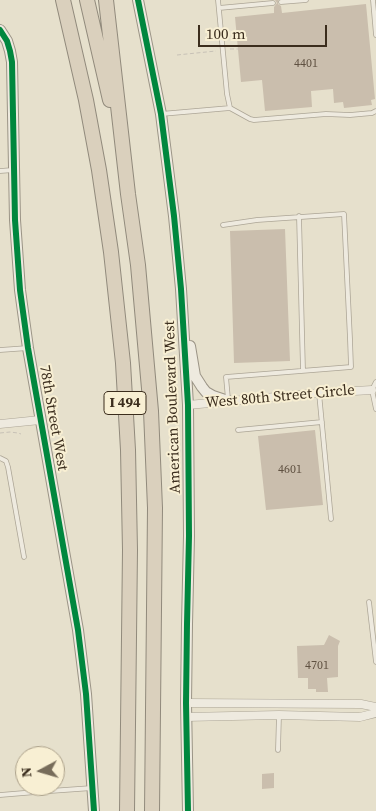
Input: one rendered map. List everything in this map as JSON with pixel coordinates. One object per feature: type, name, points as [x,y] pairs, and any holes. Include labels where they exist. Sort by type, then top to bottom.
[{"type":"highway","name":"I 494","points":[[63,0],[86,100],[99,170],[111,252],[123,363],[128,450],[130,550],[127,811]]},
{"type":"highway","name":"I 494","points":[[86,0],[106,83],[128,194],[138,265],[151,411],[155,518],[152,811]]},
{"type":"highway","points":[[106,0],[128,194]]},
{"type":"street","name":"American Boulevard West","points":[[139,2],[161,114],[182,300],[188,405],[189,536],[186,624],[188,811]]},
{"type":"street","name":"78th Street West","points":[[0,30],[7,41],[12,62],[14,220],[28,348],[79,639],[86,694],[94,811]]},
{"type":"street","points":[[182,300],[195,376],[206,392],[228,402]]},
{"type":"street","name":"West 80th Street Circle","points":[[188,405],[374,386]]},
{"type":"street","points":[[0,424],[40,420]]},
{"type":"street","points":[[186,703],[361,704],[376,707]]},
{"type":"street","points":[[186,717],[279,715],[360,717],[376,713]]},
{"type":"lane","points":[[218,0],[230,108]]},
{"type":"lane","points":[[281,2],[306,0]]},
{"type":"lane","points":[[373,0],[376,35]]},
{"type":"lane","points":[[219,8],[273,3]]},
{"type":"lane","points":[[161,114],[230,108],[254,120],[326,114],[350,115],[376,111]]},
{"type":"lane","points":[[0,171],[13,170]]},
{"type":"lane","points":[[223,225],[299,216],[344,214],[351,367],[226,377],[228,402]]},
{"type":"lane","points":[[299,216],[303,371]]},
{"type":"lane","points":[[0,350],[28,348]]},
{"type":"lane","points":[[374,386],[376,409]]},
{"type":"lane","points":[[319,393],[331,519]]},
{"type":"lane","points":[[238,430],[322,422]]},
{"type":"lane","points":[[0,458],[6,461],[8,466],[24,557]]},
{"type":"lane","points":[[369,602],[376,662]]},
{"type":"lane","points":[[278,750],[279,715]]},
{"type":"lane","points":[[0,796],[92,788]]},
{"type":"path","points":[[177,55],[238,49]]},
{"type":"path","points":[[0,433],[18,432],[21,434]]},
{"type":"building","points":[[275,0],[278,0],[282,13],[366,4],[375,99],[371,100],[372,105],[344,108],[343,102],[334,103],[333,89],[311,91],[312,107],[265,111],[262,80],[241,82],[235,17],[274,13],[274,7],[277,3]]},
{"type":"building","points":[[285,229],[290,361],[234,363],[230,231]]},
{"type":"building","points":[[315,430],[323,505],[266,510],[258,436]]},
{"type":"building","points":[[329,635],[340,641],[338,646],[338,677],[327,678],[328,692],[316,692],[316,689],[308,689],[308,678],[298,678],[297,646],[324,645]]},
{"type":"building","points":[[274,773],[274,788],[262,789],[262,774]]},
{"type":"cycle path","points":[[138,0],[161,114],[181,289],[188,405],[189,536],[186,703],[188,811]]},
{"type":"cycle path","points":[[0,30],[7,41],[12,62],[15,220],[20,290],[28,348],[78,630],[86,694],[94,811]]}]
